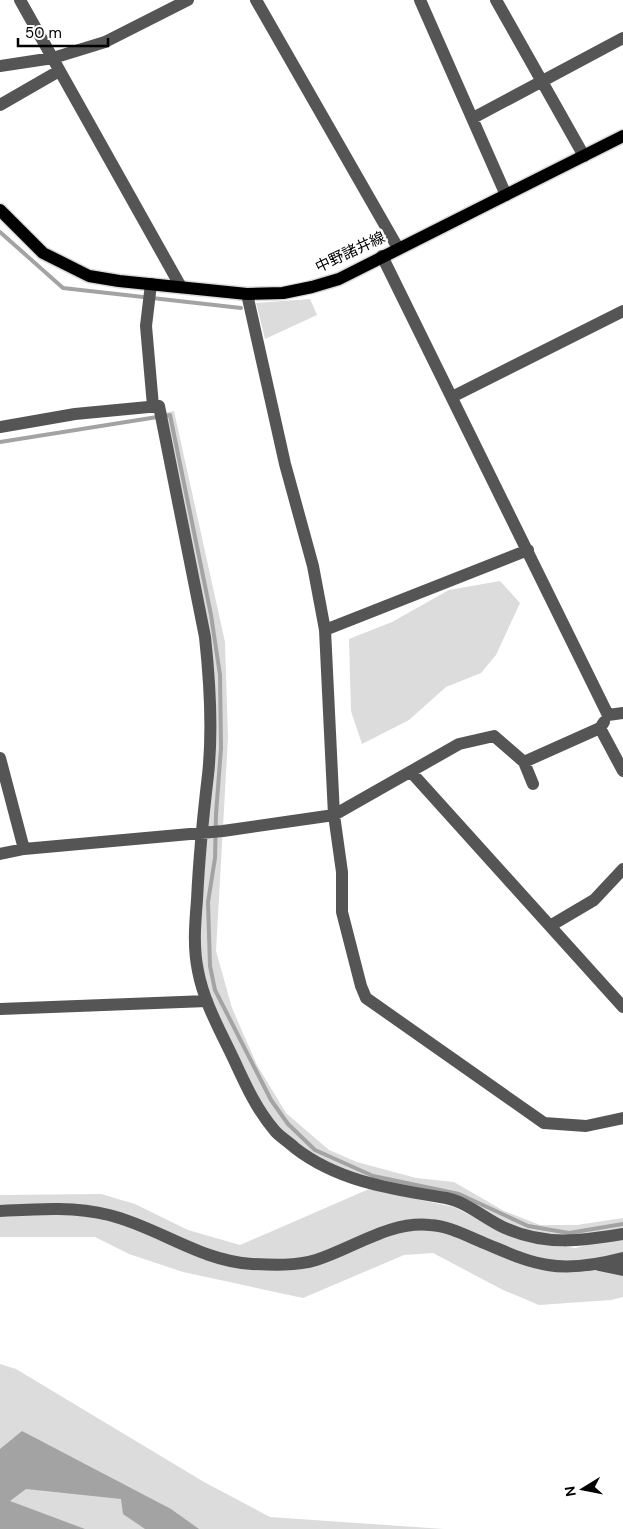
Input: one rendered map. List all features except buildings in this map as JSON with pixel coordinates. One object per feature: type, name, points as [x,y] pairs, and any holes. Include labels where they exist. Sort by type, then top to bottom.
[{"type":"main road","name":"中野諸井線","points":[[0,210],[43,253],[68,267],[90,276],[247,294],[283,293],[312,287],[339,278],[623,136]]},
{"type":"street","points":[[20,0],[180,287]]},
{"type":"street","points":[[0,66],[53,58],[105,42],[188,0]]},
{"type":"street","points":[[256,0],[398,248]]},
{"type":"street","points":[[420,0],[506,195]]},
{"type":"street","points":[[496,0],[584,156]]},
{"type":"street","points":[[473,118],[542,83],[623,38]]},
{"type":"street","points":[[0,105],[59,71]]},
{"type":"street","points":[[382,256],[608,715]]},
{"type":"street","points":[[151,284],[146,326],[153,406]]},
{"type":"street","points":[[247,294],[285,464],[313,566],[325,630],[334,815],[342,870],[342,912],[361,986],[366,998],[544,1123],[586,1126],[623,1118]]},
{"type":"street","points":[[452,397],[623,311]]},
{"type":"street","points":[[1,424],[75,414],[158,406],[205,637],[209,673],[209,763],[202,833],[195,944],[198,972],[207,1001],[253,1100],[276,1132],[309,1159],[346,1177],[452,1199],[505,1228],[550,1241],[580,1241],[623,1234]]},
{"type":"street","points":[[325,630],[528,550]]},
{"type":"street","points":[[608,715],[623,713]]},
{"type":"street","points":[[524,762],[600,728],[608,715]]},
{"type":"street","points":[[600,728],[623,771]]},
{"type":"street","points":[[0,854],[24,849],[223,831],[334,815],[458,744],[494,736],[524,762],[534,784]]},
{"type":"street","points":[[0,758],[24,849]]},
{"type":"street","points":[[411,772],[623,1007]]},
{"type":"street","points":[[550,926],[594,900],[623,869]]},
{"type":"street","points":[[0,1009],[207,1001]]},
{"type":"street","points":[[0,1211],[77,1209],[110,1215],[182,1246],[249,1264],[283,1265],[314,1261],[384,1232],[411,1224],[449,1228],[522,1258],[548,1265],[595,1263],[623,1258]]},
{"type":"street","points":[[595,1263],[623,1270]]},
{"type":"shaded area","points":[[310,299],[317,315],[265,339],[256,303]]},
{"type":"shaded area","points":[[174,411],[225,642],[228,738],[216,951],[232,1008],[257,1065],[286,1113],[329,1150],[357,1162],[416,1178],[454,1182],[504,1211],[540,1225],[577,1225],[623,1218],[623,1231],[554,1241],[471,1209],[365,1182],[278,1134],[256,1105],[198,972],[209,673],[160,414]]},
{"type":"shaded area","points":[[500,581],[520,603],[496,655],[481,673],[446,687],[409,720],[362,744],[351,711],[349,639],[392,622],[449,590]]},
{"type":"shaded area","points":[[369,1189],[454,1207],[517,1239],[575,1248],[623,1236],[623,1297],[611,1300],[539,1305],[503,1290],[433,1253],[404,1255],[303,1298],[183,1272],[129,1254],[95,1237],[0,1237],[0,1195],[101,1194],[135,1204],[188,1230],[240,1245]]},
{"type":"shaded area","points":[[0,1364],[16,1369],[204,1482],[270,1517],[444,1529],[0,1529]]},
{"type":"shaded area","points":[[22,1431],[171,1509],[199,1529],[145,1529],[123,1514],[121,1499],[26,1489],[10,1501],[85,1529],[0,1529],[0,1449]]},
{"type":"waterway","points":[[0,232],[63,288],[241,308]]},
{"type":"waterway","points":[[0,442],[170,415],[211,615],[220,675],[221,748],[215,858],[208,902],[210,966],[215,990],[271,1100],[288,1124],[315,1150],[373,1176],[459,1194],[528,1226],[569,1233],[623,1224]]}]
